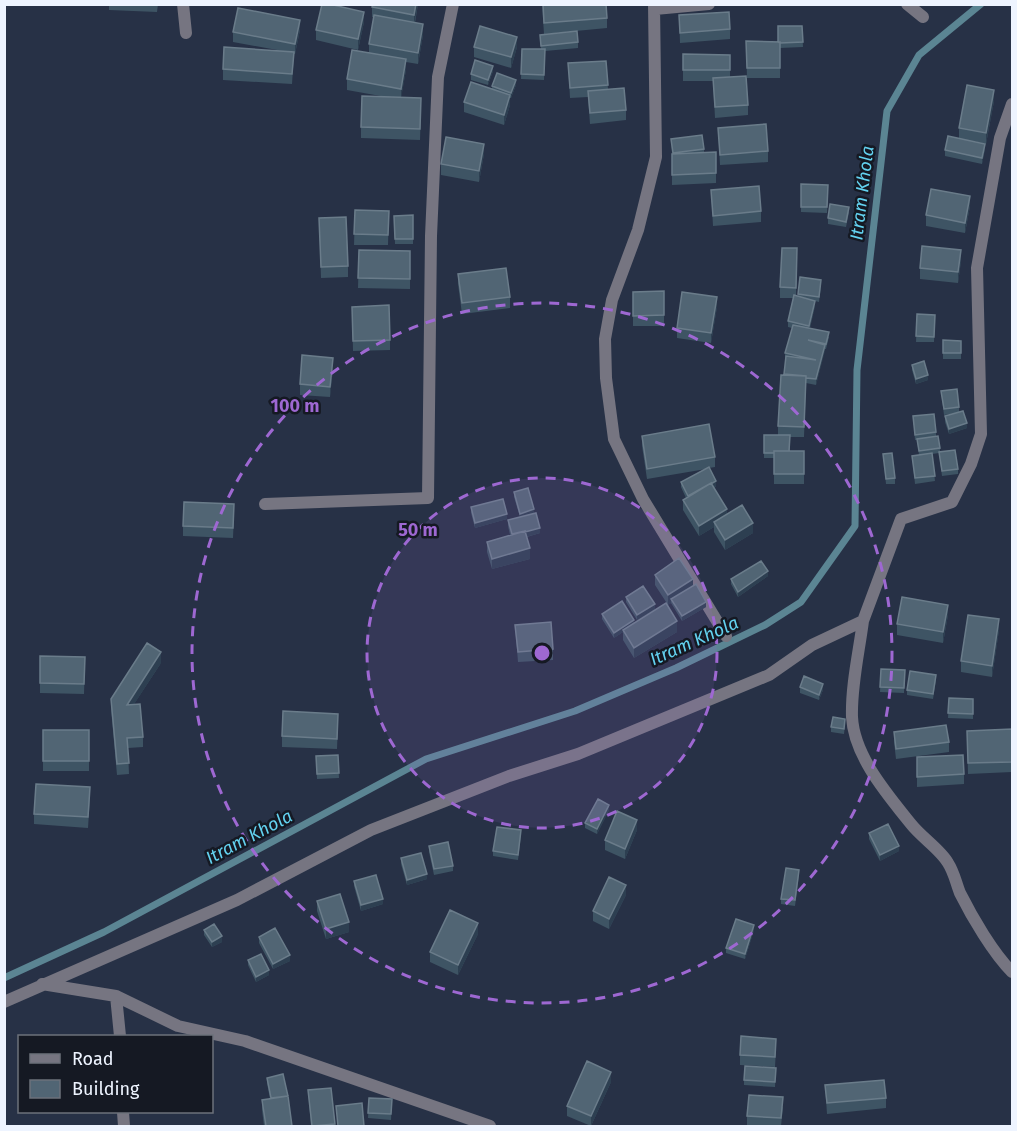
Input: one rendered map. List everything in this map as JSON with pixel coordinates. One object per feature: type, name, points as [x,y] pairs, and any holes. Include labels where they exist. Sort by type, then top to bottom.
[{"type":"street","points":[[183,4],[186,33]]},
{"type":"street","points":[[265,504],[428,498],[430,236],[437,88],[453,4]]},
{"type":"street","points":[[709,4],[655,7],[656,158],[638,230],[612,300],[604,339],[606,378],[614,439],[644,498],[726,636]]},
{"type":"street","points":[[907,4],[922,17]]},
{"type":"street","points":[[1012,104],[1000,138],[977,268],[981,434],[971,464],[952,502],[900,519],[863,621],[852,716],[860,747],[867,762],[909,822],[924,840],[948,862],[961,895],[980,928],[999,959],[1012,972]]},
{"type":"street","points":[[4,1002],[237,900],[372,830],[509,776],[578,754],[704,704],[769,675],[812,645],[863,621]]},
{"type":"street","points":[[41,984],[116,996],[178,1026],[245,1041],[490,1126]]},
{"type":"street","points":[[116,996],[120,1035]]},
{"type":"building","points":[[322,4],[364,12],[358,39],[316,30]]},
{"type":"building","points":[[373,4],[416,4],[414,15],[372,7]]},
{"type":"building","points":[[543,4],[606,4],[607,18],[544,23]]},
{"type":"building","points":[[238,8],[300,20],[295,44],[233,32]]},
{"type":"building","points":[[729,12],[730,29],[680,33],[679,15]]},
{"type":"building","points":[[374,15],[423,24],[418,53],[369,44]]},
{"type":"building","points":[[480,26],[517,37],[511,57],[474,47]]},
{"type":"building","points":[[778,26],[802,26],[803,42],[778,42]]},
{"type":"building","points":[[577,31],[578,42],[541,46],[540,35]]},
{"type":"building","points":[[746,41],[780,42],[780,68],[747,68]]},
{"type":"building","points":[[224,47],[294,52],[292,74],[223,69]]},
{"type":"building","points":[[522,49],[545,49],[544,75],[521,74]]},
{"type":"building","points":[[352,50],[406,59],[401,89],[347,79]]},
{"type":"building","points":[[683,54],[730,55],[730,70],[683,70]]},
{"type":"building","points":[[475,60],[493,66],[488,80],[471,74]]},
{"type":"building","points":[[606,61],[608,85],[570,88],[568,63]]},
{"type":"building","points":[[497,73],[516,80],[511,93],[492,86]]},
{"type":"building","points":[[746,76],[748,105],[715,107],[713,78]]},
{"type":"building","points":[[471,82],[510,95],[504,115],[464,102]]},
{"type":"building","points":[[967,85],[994,90],[986,133],[959,128]]},
{"type":"building","points":[[624,88],[626,110],[590,113],[588,91]]},
{"type":"building","points":[[362,96],[421,98],[420,129],[361,127]]},
{"type":"building","points":[[766,124],[768,151],[720,155],[718,128]]},
{"type":"building","points":[[702,135],[704,149],[673,153],[671,139]]},
{"type":"building","points":[[948,136],[985,144],[982,158],[945,150]]},
{"type":"building","points":[[446,137],[484,144],[479,171],[441,164]]},
{"type":"building","points":[[716,152],[716,173],[672,175],[672,154]]},
{"type":"building","points":[[801,184],[828,185],[827,207],[801,207]]},
{"type":"building","points":[[759,186],[761,211],[713,216],[711,190]]},
{"type":"building","points":[[931,189],[970,196],[965,223],[926,215]]},
{"type":"building","points":[[830,204],[849,207],[846,222],[828,218]]},
{"type":"building","points":[[355,210],[389,211],[388,235],[354,234]]},
{"type":"building","points":[[413,215],[413,239],[395,239],[394,216]]},
{"type":"building","points":[[346,217],[348,266],[321,267],[319,218]]},
{"type":"building","points":[[922,246],[961,250],[958,272],[920,268]]},
{"type":"building","points":[[782,248],[797,248],[796,288],[780,287]]},
{"type":"building","points":[[359,250],[410,251],[410,279],[358,278]]},
{"type":"building","points":[[506,268],[510,297],[462,303],[458,274]]},
{"type":"building","points":[[800,277],[821,280],[819,297],[798,294]]},
{"type":"building","points":[[664,291],[664,315],[633,316],[633,292]]},
{"type":"building","points":[[682,292],[717,297],[711,333],[677,328]]},
{"type":"building","points":[[794,295],[815,301],[809,326],[788,321]]},
{"type":"building","points":[[389,305],[390,340],[353,341],[352,307]]},
{"type":"building","points":[[917,314],[935,315],[934,337],[916,336]]},
{"type":"building","points":[[793,325],[829,332],[826,344],[808,340],[825,345],[816,379],[784,374],[786,356],[816,360],[785,353]]},
{"type":"building","points":[[943,340],[961,341],[961,353],[943,353]]},
{"type":"building","points":[[302,355],[333,358],[330,387],[300,384]]},
{"type":"building","points":[[924,361],[928,375],[916,379],[912,365]]},
{"type":"building","points":[[781,375],[806,376],[804,427],[778,426]]},
{"type":"building","points":[[957,389],[959,407],[944,409],[941,391]]},
{"type":"building","points":[[963,411],[967,423],[949,429],[945,416]]},
{"type":"building","points":[[934,414],[936,432],[915,435],[913,416]]},
{"type":"building","points":[[709,424],[715,457],[647,469],[642,436]]},
{"type":"building","points":[[764,435],[790,435],[789,451],[764,453]]},
{"type":"building","points":[[938,436],[940,448],[919,451],[917,439]]},
{"type":"building","points":[[955,450],[958,469],[942,471],[939,452]]},
{"type":"building","points":[[774,451],[804,451],[804,474],[774,474]]},
{"type":"building","points":[[892,453],[895,478],[886,479],[883,454]]},
{"type":"building","points":[[932,453],[935,476],[915,478],[912,456]]},
{"type":"building","points":[[709,467],[716,481],[688,496],[681,482]]},
{"type":"building","points":[[711,483],[727,509],[699,526],[683,500]]},
{"type":"building","points":[[528,488],[534,509],[520,514],[514,492]]},
{"type":"building","points":[[503,499],[507,514],[475,523],[471,507]]},
{"type":"building","points":[[184,502],[234,504],[233,528],[183,526]]},
{"type":"building","points":[[742,505],[753,523],[725,540],[714,522]]},
{"type":"building","points":[[536,513],[540,528],[512,534],[508,520]]},
{"type":"building","points":[[525,531],[530,548],[492,559],[487,542]]},
{"type":"building","points":[[679,558],[693,579],[668,595],[655,575]]},
{"type":"building","points":[[761,561],[768,571],[738,592],[731,579]]},
{"type":"building","points":[[696,584],[706,602],[682,616],[671,599]]},
{"type":"building","points":[[643,586],[655,604],[637,615],[626,597]]},
{"type":"building","points":[[902,597],[948,605],[943,632],[897,624]]},
{"type":"building","points":[[622,601],[634,620],[614,633],[602,614]]},
{"type":"building","points":[[666,603],[677,621],[634,648],[623,630]]},
{"type":"building","points":[[968,615],[999,619],[992,666],[961,661]]},
{"type":"building","points":[[551,622],[553,649],[518,652],[515,625]]},
{"type":"building","points":[[147,643],[161,652],[127,705],[140,704],[143,737],[127,738],[129,763],[117,764],[111,699]]},
{"type":"building","points":[[40,656],[85,657],[84,684],[40,683]]},
{"type":"building","points":[[881,669],[905,670],[904,688],[880,687]]},
{"type":"building","points":[[910,671],[936,675],[933,694],[907,690]]},
{"type":"building","points":[[804,676],[823,684],[819,695],[800,687]]},
{"type":"building","points":[[949,698],[973,699],[973,714],[948,713]]},
{"type":"building","points":[[283,711],[338,714],[337,739],[282,736]]},
{"type":"building","points":[[833,717],[845,719],[844,729],[831,727]]},
{"type":"building","points":[[946,725],[949,742],[896,749],[894,732]]},
{"type":"building","points":[[1012,729],[1012,762],[968,763],[967,731]]},
{"type":"building","points":[[43,730],[89,730],[89,761],[43,761]]},
{"type":"building","points":[[338,755],[339,773],[317,774],[316,756]]},
{"type":"building","points":[[963,755],[964,774],[917,777],[917,757]]},
{"type":"building","points":[[36,784],[90,787],[88,817],[34,814]]},
{"type":"building","points":[[598,799],[609,805],[597,829],[585,823]]},
{"type":"building","points":[[617,811],[637,820],[625,849],[605,840]]},
{"type":"building","points":[[888,824],[899,846],[880,855],[869,833]]},
{"type":"building","points":[[497,827],[521,830],[518,855],[493,851]]},
{"type":"building","points":[[448,842],[453,866],[434,869],[429,846]]},
{"type":"building","points":[[421,853],[427,874],[407,880],[401,858]]},
{"type":"building","points":[[786,868],[799,870],[795,900],[781,899]]},
{"type":"building","points":[[376,875],[383,899],[361,905],[354,881]]},
{"type":"building","points":[[609,877],[626,885],[609,919],[593,911]]},
{"type":"building","points":[[340,894],[349,922],[326,929],[317,901]]},
{"type":"building","points":[[450,910],[478,923],[458,965],[430,952]]},
{"type":"building","points":[[736,919],[754,925],[745,954],[726,948]]},
{"type":"building","points":[[214,924],[222,936],[212,942],[204,930]]},
{"type":"building","points":[[275,928],[290,955],[273,964],[259,937]]},
{"type":"building","points":[[261,954],[269,970],[256,977],[248,960]]},
{"type":"building","points":[[741,1036],[776,1039],[775,1057],[740,1055]]},
{"type":"building","points":[[587,1061],[611,1072],[591,1116],[567,1106]]},
{"type":"building","points":[[745,1066],[776,1068],[775,1082],[744,1080]]},
{"type":"building","points":[[283,1074],[288,1096],[271,1098],[267,1078]]},
{"type":"building","points":[[884,1080],[886,1098],[827,1103],[825,1085]]},
{"type":"building","points":[[331,1088],[335,1124],[312,1126],[308,1090]]},
{"type":"building","points":[[749,1095],[783,1097],[781,1118],[747,1116]]},
{"type":"building","points":[[288,1096],[292,1126],[266,1126],[262,1100]]},
{"type":"building","points":[[369,1098],[392,1099],[391,1114],[368,1113]]},
{"type":"building","points":[[362,1103],[364,1126],[338,1126],[336,1106]]},
{"type":"waterway","name":"Itram Khola","points":[[4,978],[104,932],[426,759],[575,711],[676,668],[765,625],[801,602],[855,526],[857,370],[887,111],[919,55],[981,4]]}]
